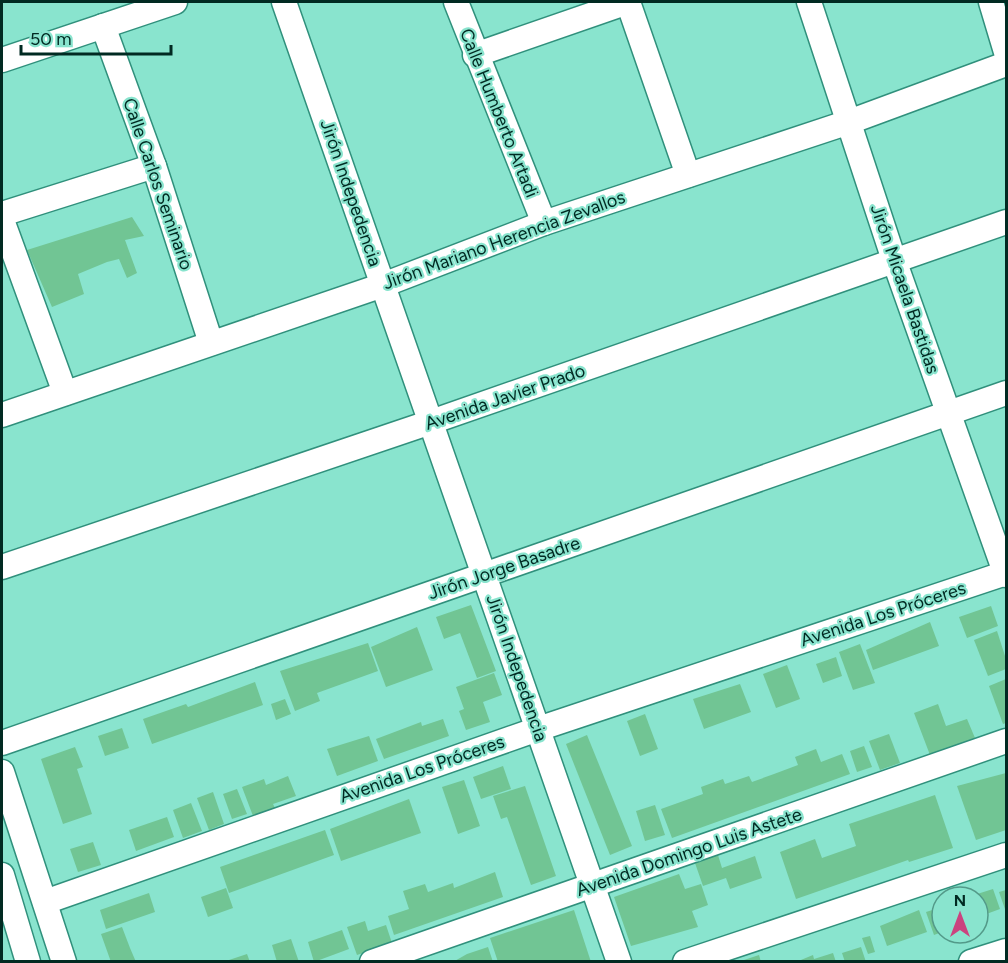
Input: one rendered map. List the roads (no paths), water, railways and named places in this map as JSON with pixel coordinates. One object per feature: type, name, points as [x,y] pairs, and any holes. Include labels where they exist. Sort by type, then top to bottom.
[{"type":"street","points":[[2,60],[175,2]]},
{"type":"street","name":"Jirón Indepedencia","points":[[284,2],[619,962]]},
{"type":"street","name":"Calle Humberto Artadi","points":[[456,2],[475,55],[544,223]]},
{"type":"street","points":[[475,55],[628,2],[688,175]]},
{"type":"street","name":"Jirón Micaela Bastidas","points":[[808,2],[894,260],[1006,574]]},
{"type":"street","points":[[991,2],[1006,52]]},
{"type":"street","name":"Calle Carlos Seminario","points":[[103,26],[154,166],[211,343]]},
{"type":"street","name":"Jirón Mariano Herencia Zevallos","points":[[2,415],[383,285],[544,223],[849,122],[1006,64]]},
{"type":"street","points":[[2,214],[154,166]]},
{"type":"street","points":[[2,220],[65,393]]},
{"type":"street","name":"Avenida Javier Prado","points":[[2,567],[431,422],[1006,222]]},
{"type":"street","name":"Jirón Jorge Basadre","points":[[2,743],[1006,393]]},
{"type":"street","name":"Avenida Los Próceres","points":[[45,902],[538,729],[1006,574]]},
{"type":"street","name":"Avenida Domingo Luis Astete","points":[[372,962],[1006,741]]},
{"type":"street","points":[[2,771],[64,962]]},
{"type":"street","points":[[685,962],[1006,855]]},
{"type":"street","points":[[2,875],[28,962]]},
{"type":"street","points":[[971,962],[1006,951]]}]
